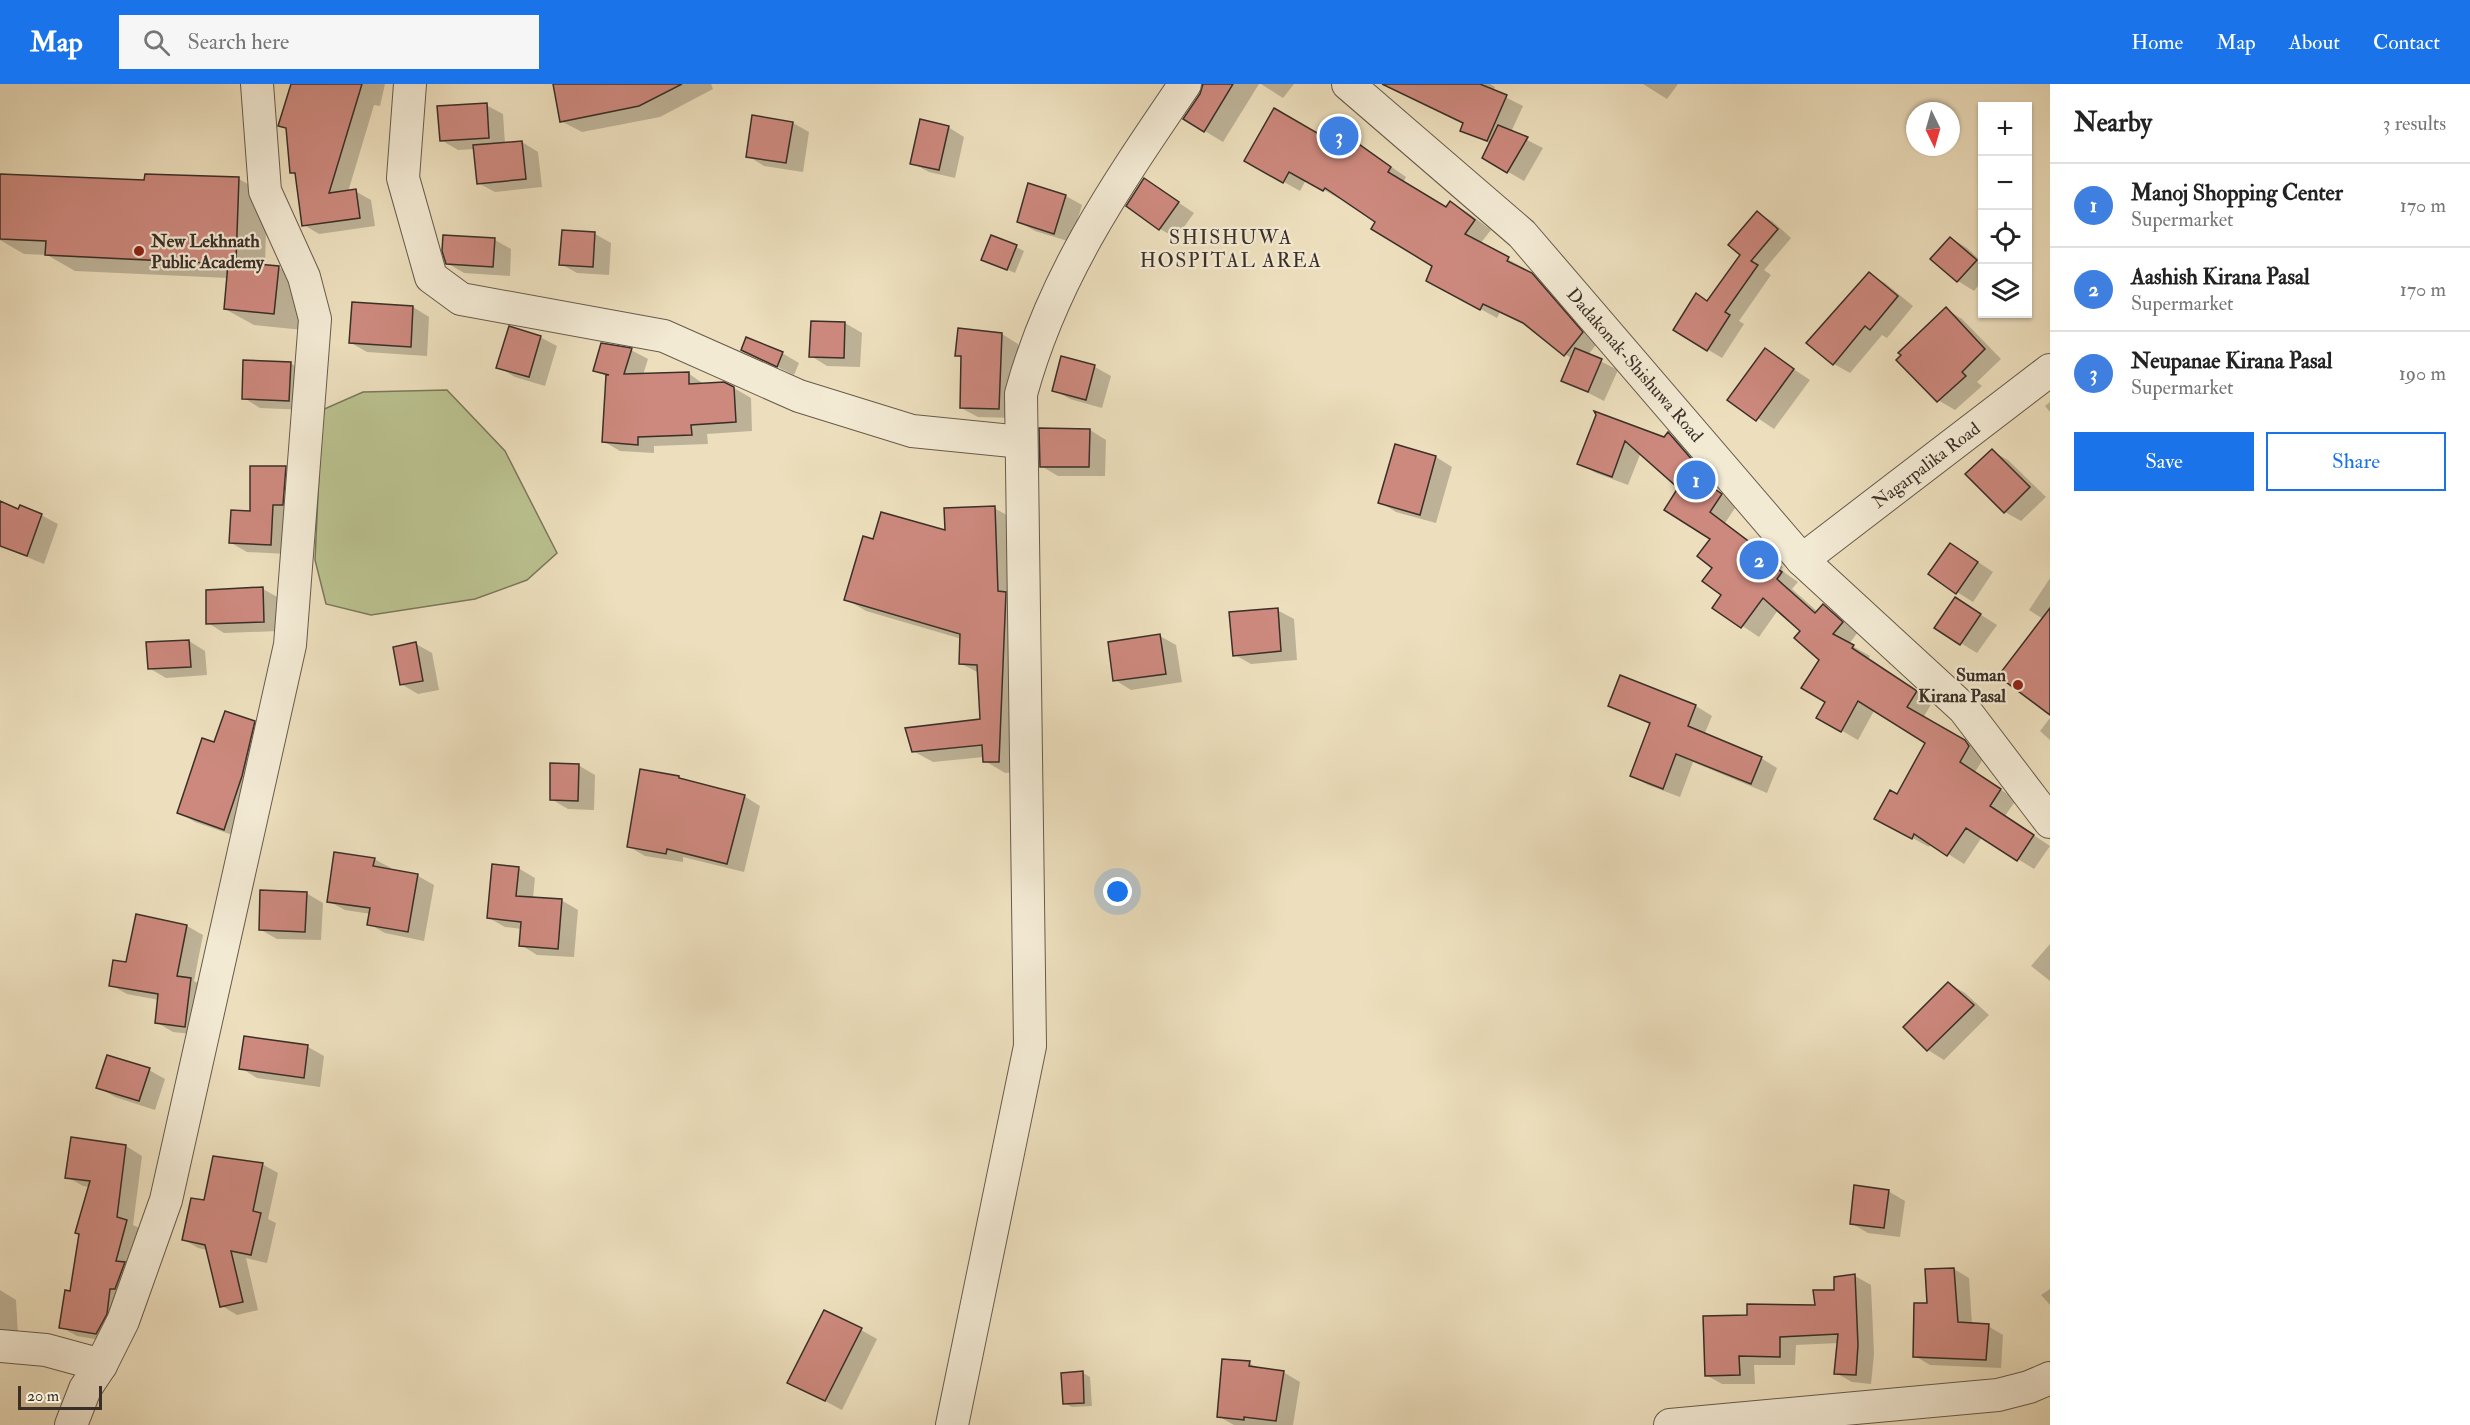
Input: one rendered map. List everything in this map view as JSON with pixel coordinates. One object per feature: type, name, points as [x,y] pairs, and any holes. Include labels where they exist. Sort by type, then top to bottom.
[{"type":"street","points":[[71,1425],[85,1389],[101,1365],[123,1320],[166,1200],[291,645],[315,319],[304,277],[265,191],[257,84]]},
{"type":"street","points":[[410,84],[403,178],[431,277],[461,299],[664,336],[799,396],[912,431],[1021,442]]},
{"type":"street","points":[[952,1425],[1030,1046],[1022,394],[1033,351],[1062,285],[1096,218],[1185,84]]},
{"type":"street","name":"Dadakonak-Shishuwa Road","points":[[1348,84],[1522,234],[1802,560],[1964,709],[2050,822]]},
{"type":"street","name":"Nagarpalika Road","points":[[1802,560],[2050,370]]},
{"type":"street","points":[[0,1346],[46,1350],[101,1365]]},
{"type":"street","points":[[1670,1425],[1998,1395],[2029,1387],[2050,1378]]},
{"type":"green space","points":[[447,390],[505,451],[557,553],[527,580],[475,599],[371,615],[326,604],[315,560],[322,410],[363,392]]},
{"type":"building","points":[[291,84],[362,84],[329,193],[356,189],[360,218],[302,226],[295,173],[290,173],[286,128],[278,126]]},
{"type":"building","points":[[553,84],[682,84],[639,106],[560,122]]},
{"type":"building","points":[[1203,84],[1233,84],[1204,132],[1183,119],[1200,94]]},
{"type":"building","points":[[1382,84],[1480,84],[1507,95],[1487,141],[1460,131],[1463,123]]},
{"type":"building","points":[[487,103],[489,138],[440,141],[437,106]]},
{"type":"building","points":[[1274,108],[1317,133],[1323,122],[1391,167],[1388,172],[1446,207],[1450,201],[1475,220],[1465,234],[1509,257],[1507,261],[1532,273],[1583,332],[1564,356],[1523,323],[1483,304],[1480,310],[1426,281],[1432,266],[1371,229],[1375,222],[1325,188],[1323,191],[1289,172],[1283,183],[1244,161]]},
{"type":"building","points":[[752,115],[793,122],[786,163],[746,157]]},
{"type":"building","points":[[920,119],[949,126],[939,170],[910,164]]},
{"type":"building","points":[[1498,125],[1528,137],[1507,173],[1482,158]]},
{"type":"building","points":[[522,141],[526,179],[477,184],[473,145]]},
{"type":"building","points":[[0,174],[144,180],[145,174],[239,177],[236,262],[279,266],[274,314],[224,309],[228,264],[45,255],[46,241],[0,239]]},
{"type":"building","points":[[1144,178],[1179,202],[1159,230],[1126,206]]},
{"type":"building","points":[[1028,183],[1066,195],[1054,234],[1017,222]]},
{"type":"building","points":[[1757,211],[1778,229],[1751,261],[1758,265],[1725,312],[1730,315],[1707,351],[1673,330],[1696,293],[1707,301],[1740,255],[1728,245]]},
{"type":"building","points":[[562,230],[595,232],[593,267],[559,265]]},
{"type":"building","points":[[443,235],[495,238],[493,267],[446,264],[442,251]]},
{"type":"building","points":[[991,235],[1017,245],[1007,270],[981,260]]},
{"type":"building","points":[[1950,237],[1977,260],[1957,282],[1930,259]]},
{"type":"building","points":[[1869,272],[1898,296],[1870,330],[1865,326],[1833,365],[1806,343]]},
{"type":"building","points":[[352,302],[413,306],[411,347],[349,343]]},
{"type":"building","points":[[1946,307],[1985,349],[1962,372],[1966,376],[1937,402],[1896,360],[1901,355],[1898,353]]},
{"type":"building","points":[[811,321],[845,322],[844,358],[809,357]]},
{"type":"building","points":[[509,326],[541,336],[529,377],[496,368]]},
{"type":"building","points":[[958,328],[1002,333],[999,409],[960,408],[961,356],[955,356]]},
{"type":"building","points":[[746,337],[783,352],[777,367],[741,350]]},
{"type":"building","points":[[601,343],[632,348],[624,374],[689,372],[689,384],[724,382],[734,387],[736,422],[691,425],[692,435],[638,437],[638,445],[602,442],[606,375],[609,375],[593,371]]},
{"type":"building","points":[[1575,348],[1602,359],[1588,392],[1561,381]]},
{"type":"building","points":[[1765,348],[1794,369],[1756,421],[1727,400]]},
{"type":"building","points":[[1061,356],[1095,365],[1086,400],[1052,391]]},
{"type":"building","points":[[243,360],[291,362],[289,401],[242,399]]},
{"type":"building","points":[[1594,411],[1664,437],[1668,432],[1694,462],[1687,470],[1722,494],[1710,512],[1768,556],[1765,560],[1782,572],[1777,579],[1815,613],[1823,604],[1843,622],[1833,634],[1854,645],[1852,648],[1917,691],[1907,707],[1965,740],[1969,746],[1960,762],[2001,789],[1990,806],[2034,835],[2017,861],[1966,828],[1947,856],[1914,834],[1912,839],[1874,819],[1890,790],[1897,794],[1925,743],[1858,701],[1841,732],[1816,718],[1825,702],[1801,688],[1819,660],[1794,638],[1800,631],[1763,598],[1741,628],[1712,608],[1721,595],[1702,581],[1712,568],[1697,556],[1710,539],[1664,510],[1678,488],[1625,441],[1612,477],[1577,464],[1596,415]]},
{"type":"building","points":[[1039,428],[1090,429],[1089,467],[1040,467]]},
{"type":"building","points":[[1395,444],[1436,456],[1420,515],[1378,503]]},
{"type":"building","points":[[1992,449],[2030,487],[2004,513],[1965,474]]},
{"type":"building","points":[[250,466],[286,466],[283,505],[273,505],[271,545],[229,543],[231,510],[250,511]]},
{"type":"building","points":[[0,501],[18,509],[20,505],[42,514],[27,556],[0,546]]},
{"type":"building","points":[[995,506],[998,591],[1006,592],[999,762],[983,762],[982,745],[912,752],[905,728],[980,719],[977,665],[959,664],[960,634],[844,600],[863,536],[873,539],[881,512],[945,530],[944,508]]},
{"type":"building","points":[[1950,543],[1978,562],[1956,594],[1928,574]]},
{"type":"building","points":[[263,587],[264,622],[206,624],[206,590]]},
{"type":"building","points":[[1955,597],[1981,614],[1960,645],[1934,628]]},
{"type":"building","points":[[1278,608],[1281,651],[1233,656],[1229,612]]},
{"type":"building","points":[[2050,608],[2050,715],[1998,676]]},
{"type":"building","points":[[1160,634],[1166,674],[1113,681],[1108,642]]},
{"type":"building","points":[[189,640],[191,667],[148,669],[146,642]]},
{"type":"building","points":[[416,642],[423,681],[400,685],[393,647]]},
{"type":"building","points":[[1620,675],[1696,705],[1688,726],[1762,757],[1751,784],[1676,754],[1663,789],[1630,776],[1650,723],[1608,706]]},
{"type":"building","points":[[225,711],[255,721],[242,776],[224,830],[177,813],[202,738],[214,742]]},
{"type":"building","points":[[550,763],[579,764],[578,801],[550,800]]},
{"type":"building","points":[[640,769],[679,776],[679,778],[745,795],[727,864],[667,849],[666,854],[627,847]]},
{"type":"building","points":[[334,852],[375,858],[373,866],[418,874],[408,932],[367,925],[370,908],[327,902]]},
{"type":"building","points":[[492,864],[519,867],[516,896],[562,899],[558,949],[519,946],[521,922],[487,918]]},
{"type":"building","points":[[260,890],[307,892],[305,932],[259,930]]},
{"type":"building","points":[[136,914],[187,925],[177,976],[191,978],[185,1027],[155,1023],[158,994],[109,986],[113,960],[126,962]]},
{"type":"building","points":[[1948,982],[1974,1005],[1927,1051],[1903,1027]]},
{"type":"building","points":[[244,1036],[308,1045],[304,1078],[239,1069]]},
{"type":"building","points":[[107,1055],[150,1068],[139,1101],[96,1088]]},
{"type":"building","points":[[71,1137],[126,1145],[117,1217],[127,1220],[116,1261],[125,1262],[115,1289],[110,1289],[107,1314],[96,1334],[59,1328],[65,1290],[70,1291],[79,1234],[75,1233],[90,1181],[65,1178]]},
{"type":"building","points":[[213,1156],[263,1163],[253,1211],[261,1213],[251,1255],[231,1251],[243,1302],[220,1307],[205,1245],[182,1240],[191,1198],[204,1200]]},
{"type":"building","points":[[1854,1185],[1889,1190],[1884,1228],[1850,1224]]},
{"type":"building","points":[[1954,1268],[1958,1322],[1989,1324],[1986,1360],[1913,1357],[1914,1303],[1927,1303],[1925,1269]]},
{"type":"building","points":[[1855,1274],[1858,1345],[1856,1375],[1834,1374],[1838,1334],[1780,1337],[1780,1357],[1739,1356],[1740,1375],[1705,1376],[1703,1316],[1747,1315],[1747,1304],[1815,1305],[1813,1290],[1834,1290],[1834,1277]]},
{"type":"building","points":[[824,1310],[862,1328],[825,1401],[787,1383]]},
{"type":"building","points":[[1222,1359],[1250,1361],[1249,1366],[1284,1371],[1276,1421],[1244,1417],[1244,1420],[1217,1417]]},
{"type":"building","points":[[1083,1371],[1084,1403],[1063,1404],[1061,1373]]},
{"type":"place","name":"Neupanae Kirana Pasal","points":[[1339,136]]},
{"type":"place","name":"New Lekhnath Public Academy","points":[[139,251]]},
{"type":"place","name":"Manoj Shopping Center","points":[[1696,480]]},
{"type":"place","name":"Aashish Kirana Pasal","points":[[1759,560]]},
{"type":"place","name":"Suman Kirana Pasal","points":[[2018,685]]},
{"type":"district","name":"SHISHUWA HOSPITAL AREA","points":[[1231,248]]}]
